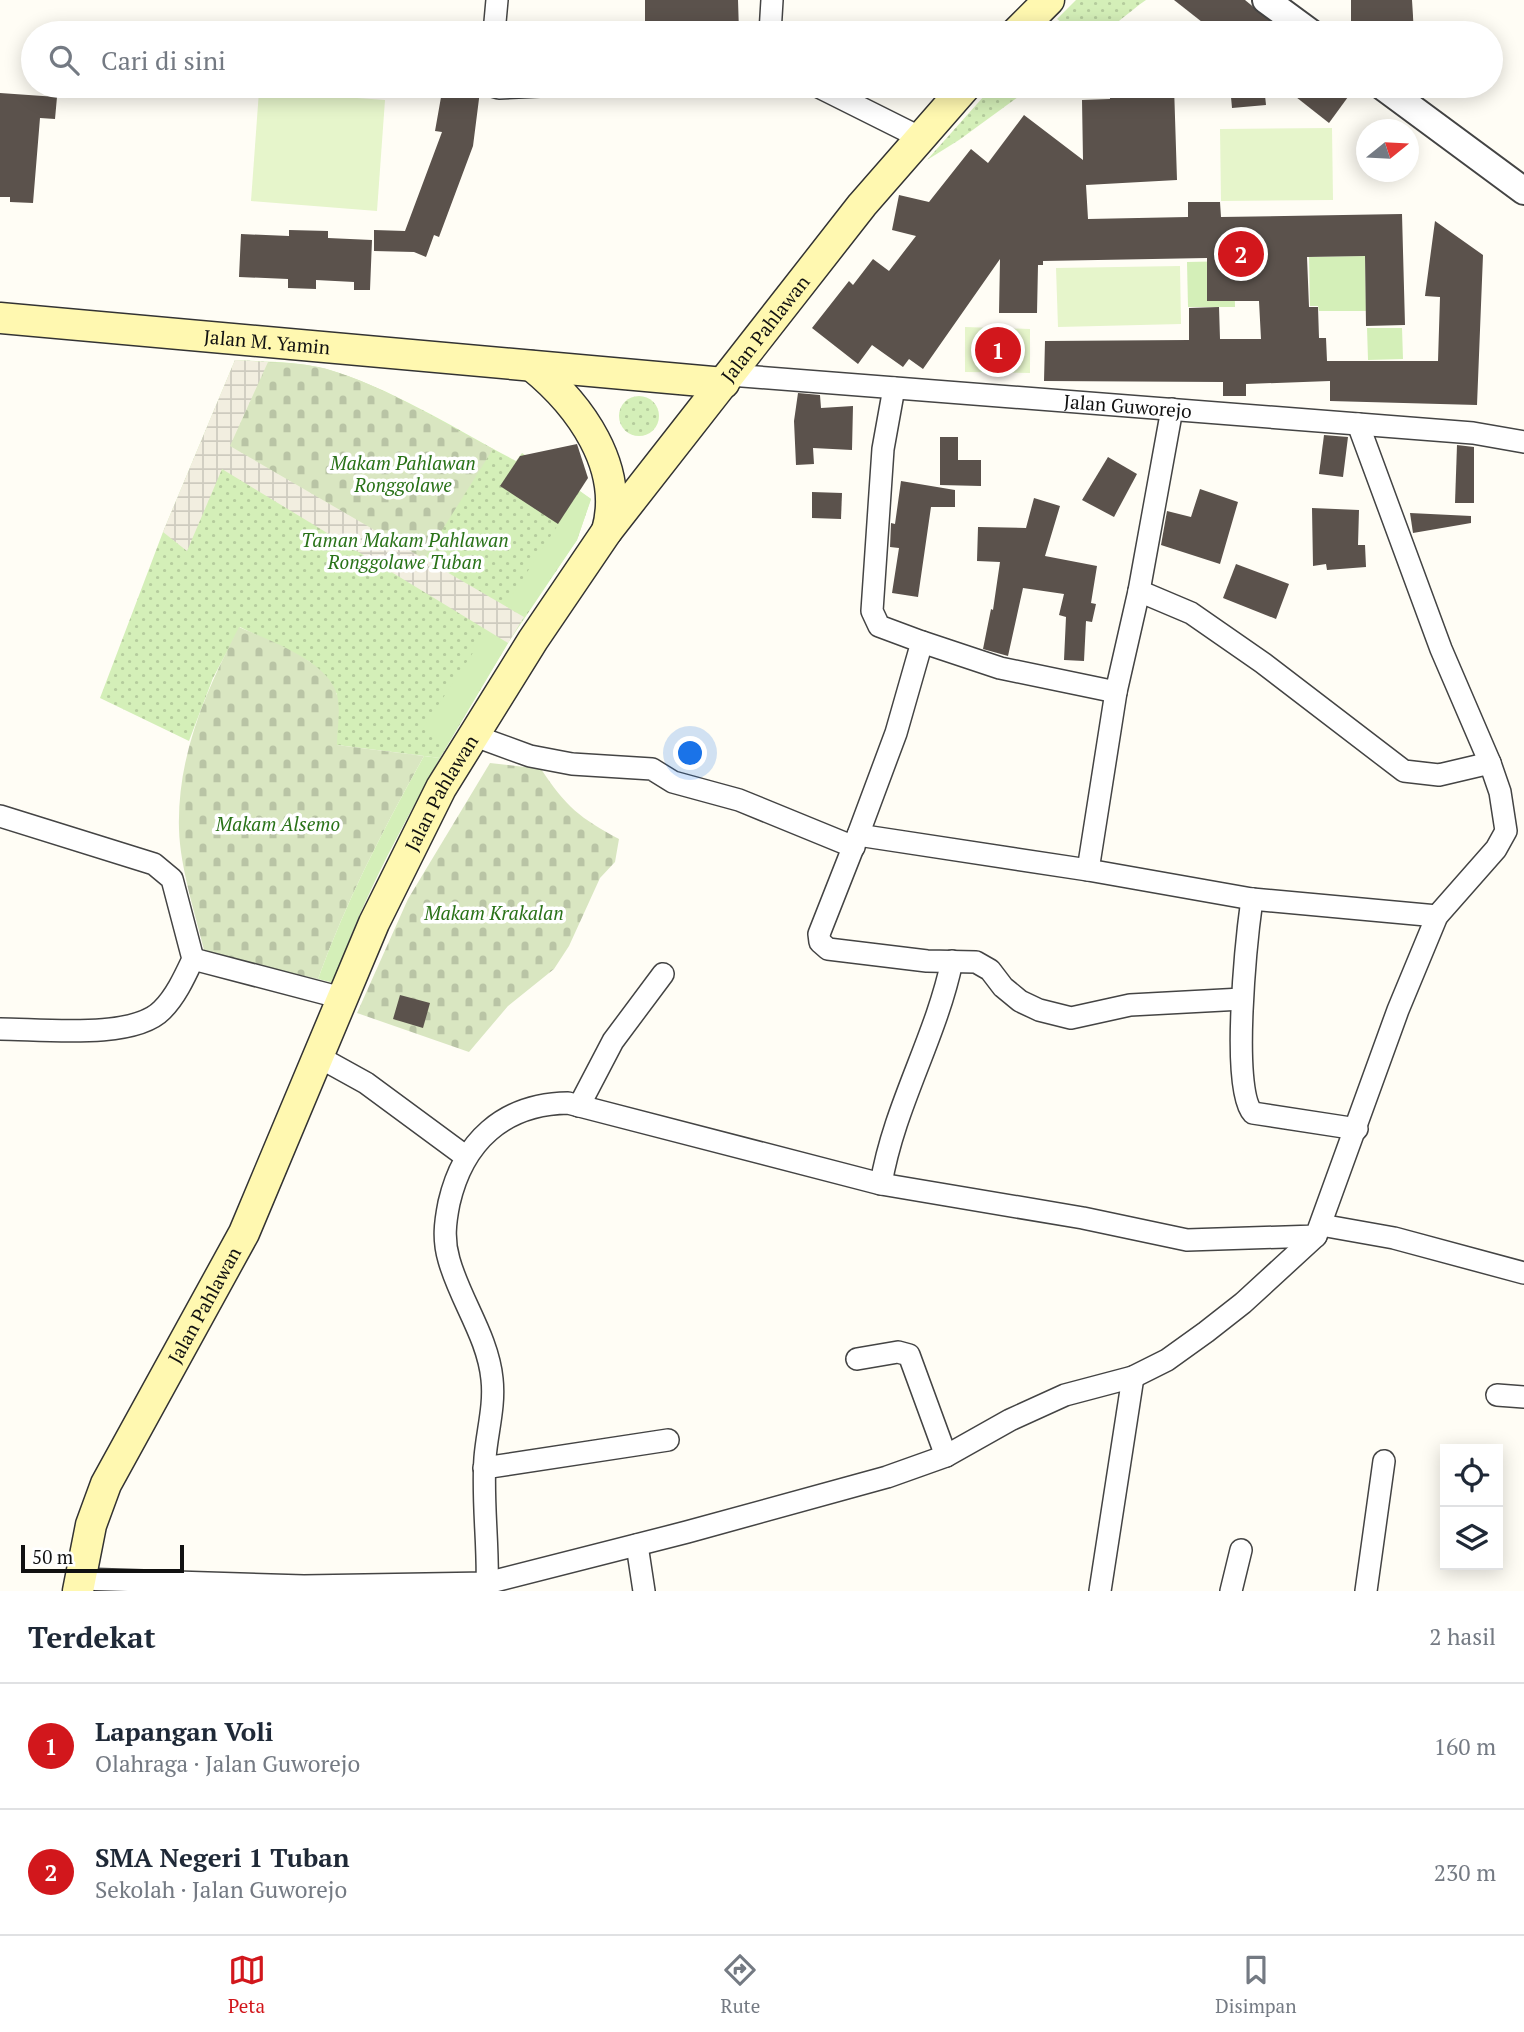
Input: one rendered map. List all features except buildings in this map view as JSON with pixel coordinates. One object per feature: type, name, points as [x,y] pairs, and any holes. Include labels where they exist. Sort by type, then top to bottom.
[{"type":"main road","points":[[1028,21],[1049,0]]},
{"type":"main road","name":"Jalan Pahlawan","points":[[79,1585],[91,1525],[106,1484],[244,1233],[342,998],[417,834],[533,640],[607,531],[919,137],[955,98]]},
{"type":"main road","name":"Jalan M. Yamin","points":[[0,318],[532,366],[727,379]]},
{"type":"main road","points":[[532,366],[569,403],[603,457],[613,491],[607,531]]},
{"type":"street","points":[[495,21],[497,0]]},
{"type":"street","points":[[771,21],[772,0]]},
{"type":"street","points":[[1266,0],[1295,21]]},
{"type":"street","points":[[841,98],[919,137]]},
{"type":"street","points":[[1398,98],[1524,191]]},
{"type":"street","name":"Jalan Guworejo","points":[[727,379],[894,388],[1172,409],[1493,435],[1524,442]]},
{"type":"street","points":[[894,388],[883,449],[872,611],[879,626],[1000,668],[1116,692]]},
{"type":"street","points":[[1088,870],[1116,692],[1139,591],[1172,409]]},
{"type":"street","points":[[79,1585],[487,1587],[887,1477],[946,1457],[1010,1420],[1066,1395],[1133,1377],[1167,1360],[1206,1332],[1318,1230],[1357,1129],[1398,1010],[1437,916],[1496,849],[1504,836],[1500,792],[1490,763],[1441,649],[1358,424]]},
{"type":"street","points":[[1139,591],[1191,613],[1263,663],[1405,771],[1439,775],[1490,763]]},
{"type":"street","points":[[922,642],[896,733],[819,934],[823,946],[833,951],[976,962],[990,970],[1003,987],[1020,1001],[1039,1010],[1071,1018],[1130,1005],[1242,999]]},
{"type":"street","points":[[475,736],[530,756],[572,764],[652,769],[673,782],[739,800],[856,841],[1088,870],[1252,899],[1437,916]]},
{"type":"street","points":[[0,816],[154,864],[164,871],[172,879],[192,959],[162,1010],[147,1021],[105,1028],[0,1029]]},
{"type":"street","points":[[1252,899],[1242,999],[1244,1088],[1250,1111],[1357,1129]]},
{"type":"street","points":[[192,959],[342,998]]},
{"type":"street","points":[[881,1184],[891,1137],[940,1012],[951,961]]},
{"type":"street","points":[[579,1106],[613,1041],[663,974]]},
{"type":"street","points":[[319,1057],[366,1083],[465,1156]]},
{"type":"street","points":[[487,1587],[484,1468],[494,1398],[492,1377],[449,1262],[444,1241],[445,1224],[454,1182],[465,1156],[494,1126],[524,1112],[556,1103],[579,1106],[881,1184],[1083,1218],[1187,1240],[1318,1230],[1394,1238],[1524,1273]]},
{"type":"street","points":[[857,1359],[898,1352],[911,1357],[946,1457]]},
{"type":"street","points":[[1100,1591],[1133,1377]]},
{"type":"street","points":[[1496,1395],[1524,1397]]},
{"type":"street","points":[[484,1468],[668,1440]]},
{"type":"street","points":[[1366,1591],[1384,1461]]},
{"type":"street","points":[[636,1545],[644,1591]]},
{"type":"street","points":[[1231,1591],[1241,1550]]},
{"type":"green space","points":[[1076,0],[1146,0],[1118,21],[1057,19]]},
{"type":"green space","points":[[258,98],[385,100],[377,211],[251,201]]},
{"type":"green space","points":[[982,98],[1017,98],[959,140],[927,160]]},
{"type":"green space","points":[[1332,128],[1333,200],[1221,201],[1220,129]]},
{"type":"green space","points":[[1365,256],[1366,311],[1319,311],[1318,306],[1310,306],[1309,257]]},
{"type":"green space","points":[[1234,261],[1235,307],[1188,307],[1187,262]]},
{"type":"green space","points":[[1180,266],[1181,324],[1058,327],[1056,268]]},
{"type":"green space","points":[[965,327],[1030,329],[1030,373],[965,372]]},
{"type":"green space","points":[[1367,328],[1402,328],[1403,359],[1368,360]]},
{"type":"green space","name":"Taman Makam Pahlawan Ronggolawe Tuban","points":[[235,360],[304,364],[350,377],[399,398],[516,461],[522,453],[591,499],[577,540],[508,643],[440,758],[337,745],[337,694],[310,662],[240,627],[213,678],[189,741],[100,698],[163,532]]},
{"type":"green space","name":"Makam Pahlawan Ronggolawe","points":[[268,362],[313,366],[349,376],[391,394],[493,449],[424,559],[230,446]]},
{"type":"green space","points":[[639,396],[653,402],[659,416],[653,430],[639,436],[625,430],[619,416],[625,402]]},
{"type":"green space","points":[[580,491],[591,499],[577,540],[524,617],[505,606]]},
{"type":"green space","name":"Makam Alsemo","points":[[239,627],[296,653],[332,683],[339,707],[337,745],[424,756],[366,865],[318,979],[205,954],[185,876],[179,829],[188,749],[215,675]]},
{"type":"green space","points":[[488,630],[508,643],[447,745],[423,728]]},
{"type":"green space","points":[[424,756],[440,758],[368,896],[334,983],[318,979],[366,865]]},
{"type":"green space","name":"Makam Krakalan","points":[[490,763],[541,769],[558,793],[575,810],[619,839],[615,862],[600,878],[569,946],[554,969],[508,1006],[469,1052],[357,1013],[408,899]]},
{"type":"shaded area","points":[[235,360],[268,362],[230,446],[524,617],[508,643],[222,469],[187,551],[163,532]]},
{"type":"place","name":"SMA Negeri 1 Tuban","points":[[1241,254]]},
{"type":"place","name":"Lapangan Voli","points":[[998,350]]}]
